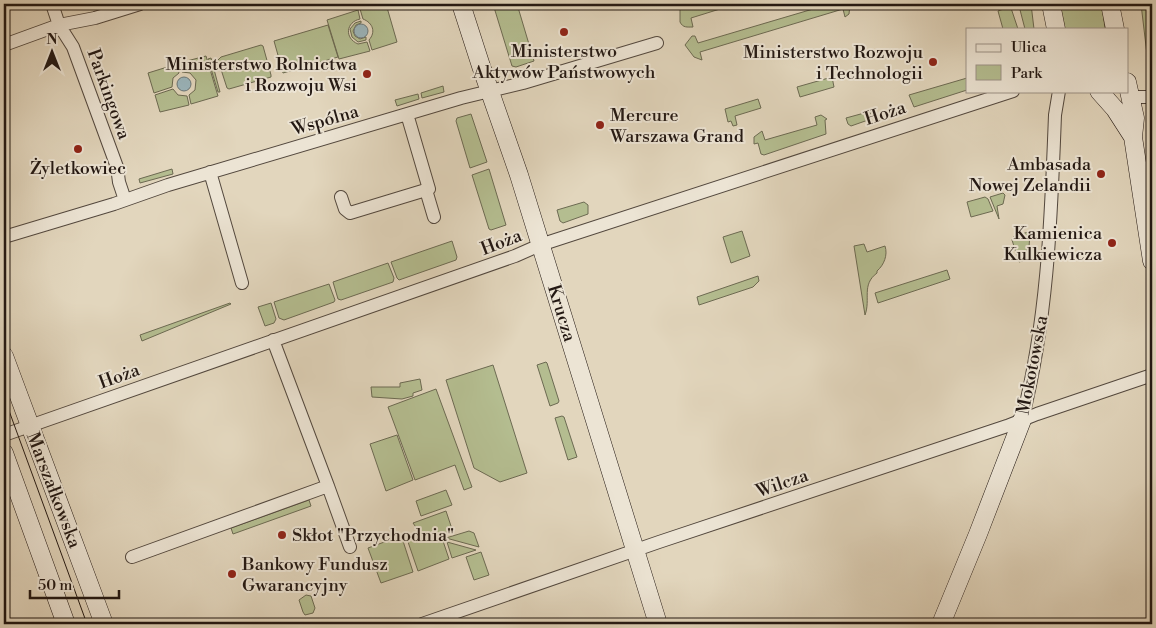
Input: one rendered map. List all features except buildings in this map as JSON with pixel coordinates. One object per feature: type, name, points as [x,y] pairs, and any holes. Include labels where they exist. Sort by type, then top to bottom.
[{"type":"street","name":"Parkingowa","points":[[52,4],[59,25],[73,47],[126,200]]},
{"type":"street","points":[[4,45],[59,25],[95,18],[140,4]]},
{"type":"street","name":"Krucza","points":[[461,4],[519,175],[658,624]]},
{"type":"street","points":[[1051,4],[1056,28]]},
{"type":"street","points":[[1110,4],[1115,28]]},
{"type":"street","name":"Wspólna","points":[[4,237],[210,172],[657,43]]},
{"type":"street","points":[[1128,91],[1152,97]]},
{"type":"street","name":"Mokotowska","points":[[941,624],[1022,420],[1041,329],[1048,271],[1055,115],[1060,92]]},
{"type":"street","points":[[1100,92],[1115,109],[1133,137]]},
{"type":"street","points":[[1127,92],[1135,118],[1133,137],[1152,261]]},
{"type":"street","name":"Hoża","points":[[4,435],[515,256],[540,245],[1007,93]]},
{"type":"street","points":[[341,197],[344,209],[350,213],[429,189],[407,114]]},
{"type":"street","points":[[210,172],[242,282]]},
{"type":"street","points":[[426,190],[434,218]]},
{"type":"street","points":[[273,340],[350,547]]},
{"type":"street","name":"Marszałkowska","points":[[4,356],[104,624]]},
{"type":"street","name":"Wilcza","points":[[422,624],[1152,375]]},
{"type":"street","name":"Marszałkowska","points":[[4,454],[66,624]]},
{"type":"street","points":[[132,557],[328,486]]},
{"type":"green space","points":[[386,4],[397,42],[372,50],[369,40],[373,31],[371,25],[363,19],[360,9]]},
{"type":"green space","points":[[493,4],[517,4],[534,61],[516,67],[512,66]]},
{"type":"green space","points":[[686,4],[688,9],[706,4],[736,4],[691,18],[693,27],[689,27],[684,26],[680,22],[680,6]]},
{"type":"green space","points":[[830,4],[850,4],[849,14],[845,17],[843,9],[700,52],[702,60],[694,57],[685,45],[692,36],[695,36],[698,43]]},
{"type":"green space","points":[[1020,4],[1031,4],[1034,28],[1025,28]]},
{"type":"green space","points":[[1060,4],[1102,4],[1105,28],[1063,28]]},
{"type":"green space","points":[[1141,4],[1152,4],[1152,79],[1150,80]]},
{"type":"green space","points":[[1011,8],[1018,28],[1003,28],[998,11]]},
{"type":"green space","points":[[358,10],[360,19],[352,23],[348,30],[350,38],[358,44],[367,42],[370,51],[339,59],[327,20]]},
{"type":"green space","points":[[361,21],[353,31],[355,36],[360,39],[366,37],[366,40],[358,42],[352,37],[350,29],[355,23]]},
{"type":"green space","points":[[328,25],[338,57],[283,73],[274,41]]},
{"type":"green space","points":[[263,46],[271,77],[227,88],[218,60],[221,57]]},
{"type":"green space","points":[[206,56],[218,96],[191,104],[189,95],[195,90],[196,80],[190,73],[182,72],[179,63]]},
{"type":"green space","points":[[211,58],[220,92],[218,92],[208,59]]},
{"type":"green space","points":[[177,64],[179,73],[173,78],[172,87],[154,93],[148,73]]},
{"type":"green space","points":[[832,77],[834,87],[800,97],[797,87]]},
{"type":"green space","points":[[966,78],[966,90],[914,107],[909,95]]},
{"type":"green space","points":[[443,86],[444,92],[422,98],[421,93]]},
{"type":"green space","points":[[173,89],[178,95],[187,96],[189,105],[160,112],[155,95]]},
{"type":"green space","points":[[418,94],[419,99],[397,106],[395,100]]},
{"type":"green space","points":[[758,99],[761,108],[735,116],[737,125],[733,126],[731,121],[728,122],[725,109]]},
{"type":"green space","points":[[870,112],[871,119],[851,126],[848,124],[846,118]]},
{"type":"green space","points":[[471,114],[487,162],[470,168],[456,121],[457,118]]},
{"type":"green space","points":[[821,115],[827,119],[825,120],[826,134],[764,155],[761,154],[758,143],[754,144],[754,137],[762,131],[765,140],[817,125],[815,117]]},
{"type":"green space","points":[[172,169],[173,174],[140,183],[139,179]]},
{"type":"green space","points":[[489,169],[506,225],[491,230],[489,229],[472,175]]},
{"type":"green space","points":[[1003,193],[1005,195],[1003,204],[997,206],[999,219],[990,197]]},
{"type":"green space","points":[[985,197],[988,199],[993,211],[971,217],[967,202]]},
{"type":"green space","points":[[584,202],[588,205],[588,214],[563,223],[560,221],[557,210]]},
{"type":"green space","points":[[742,231],[750,256],[731,263],[723,237]]},
{"type":"green space","points":[[1028,232],[1030,234],[1026,260],[1019,262],[1012,240],[1013,237]]},
{"type":"green space","points":[[452,241],[457,257],[456,260],[399,280],[397,278],[391,262]]},
{"type":"green space","points":[[864,244],[867,252],[885,246],[886,253],[882,266],[869,282],[865,315],[854,246]]},
{"type":"green space","points":[[388,263],[394,278],[393,282],[341,300],[338,299],[333,282]]},
{"type":"green space","points":[[947,270],[950,279],[878,303],[875,293]]},
{"type":"green space","points":[[758,276],[759,281],[753,287],[699,305],[697,297]]},
{"type":"green space","points":[[329,284],[334,302],[284,320],[279,318],[274,302]]},
{"type":"green space","points":[[271,303],[276,319],[274,323],[265,326],[258,307]]},
{"type":"green space","points":[[231,304],[142,341],[140,335]]},
{"type":"green space","points":[[546,362],[559,401],[550,406],[537,365]]},
{"type":"green space","points":[[493,365],[527,473],[500,482],[474,468],[446,380]]},
{"type":"green space","points":[[420,379],[422,390],[413,393],[413,396],[402,399],[372,397],[371,387],[400,387],[400,383]]},
{"type":"green space","points":[[436,389],[472,487],[464,490],[455,465],[415,480],[388,407]]},
{"type":"green space","points":[[564,417],[577,457],[568,460],[555,418]]},
{"type":"green space","points":[[397,435],[413,480],[386,491],[370,444]]},
{"type":"green space","points":[[446,490],[452,505],[421,516],[416,501]]},
{"type":"green space","points":[[309,500],[311,506],[233,534],[231,528]]},
{"type":"green space","points":[[446,511],[453,532],[422,536],[413,523]]},
{"type":"green space","points":[[469,531],[474,533],[479,547],[446,538]]},
{"type":"green space","points":[[398,537],[403,541],[413,572],[381,583],[368,548]]},
{"type":"green space","points":[[408,537],[443,541],[449,559],[418,571],[407,539]]},
{"type":"green space","points":[[447,542],[476,550],[452,558]]},
{"type":"green space","points":[[481,552],[489,575],[474,580],[466,557]]},
{"type":"green space","points":[[306,595],[311,596],[315,608],[313,613],[305,615],[299,600]]},
{"type":"water","points":[[358,24],[364,24],[368,31],[364,38],[358,38],[354,34],[354,28]]},
{"type":"water","points":[[181,77],[187,77],[191,84],[187,91],[181,91],[177,87],[177,81]]},
{"type":"tram line","points":[[4,397],[87,624]]},
{"type":"place","name":"Ministerstwo Aktywów Państwowych","points":[[564,32]]},
{"type":"place","name":"Ministerstwo Rozwoju i Technologii","points":[[933,62]]},
{"type":"place","name":"Ministerstwo Rolnictwa i Rozwoju Wsi","points":[[367,74]]},
{"type":"place","name":"Mercure Warszawa Grand","points":[[600,125]]},
{"type":"place","name":"Żyletkowiec","points":[[78,149]]},
{"type":"place","name":"Ambasada Nowej Zelandii","points":[[1101,174]]},
{"type":"place","name":"Kamienica Kulkiewicza","points":[[1112,243]]},
{"type":"place","name":"Skłot \"Przychodnia\"","points":[[282,535]]},
{"type":"place","name":"Bankowy Fundusz Gwarancyjny","points":[[232,574]]}]
